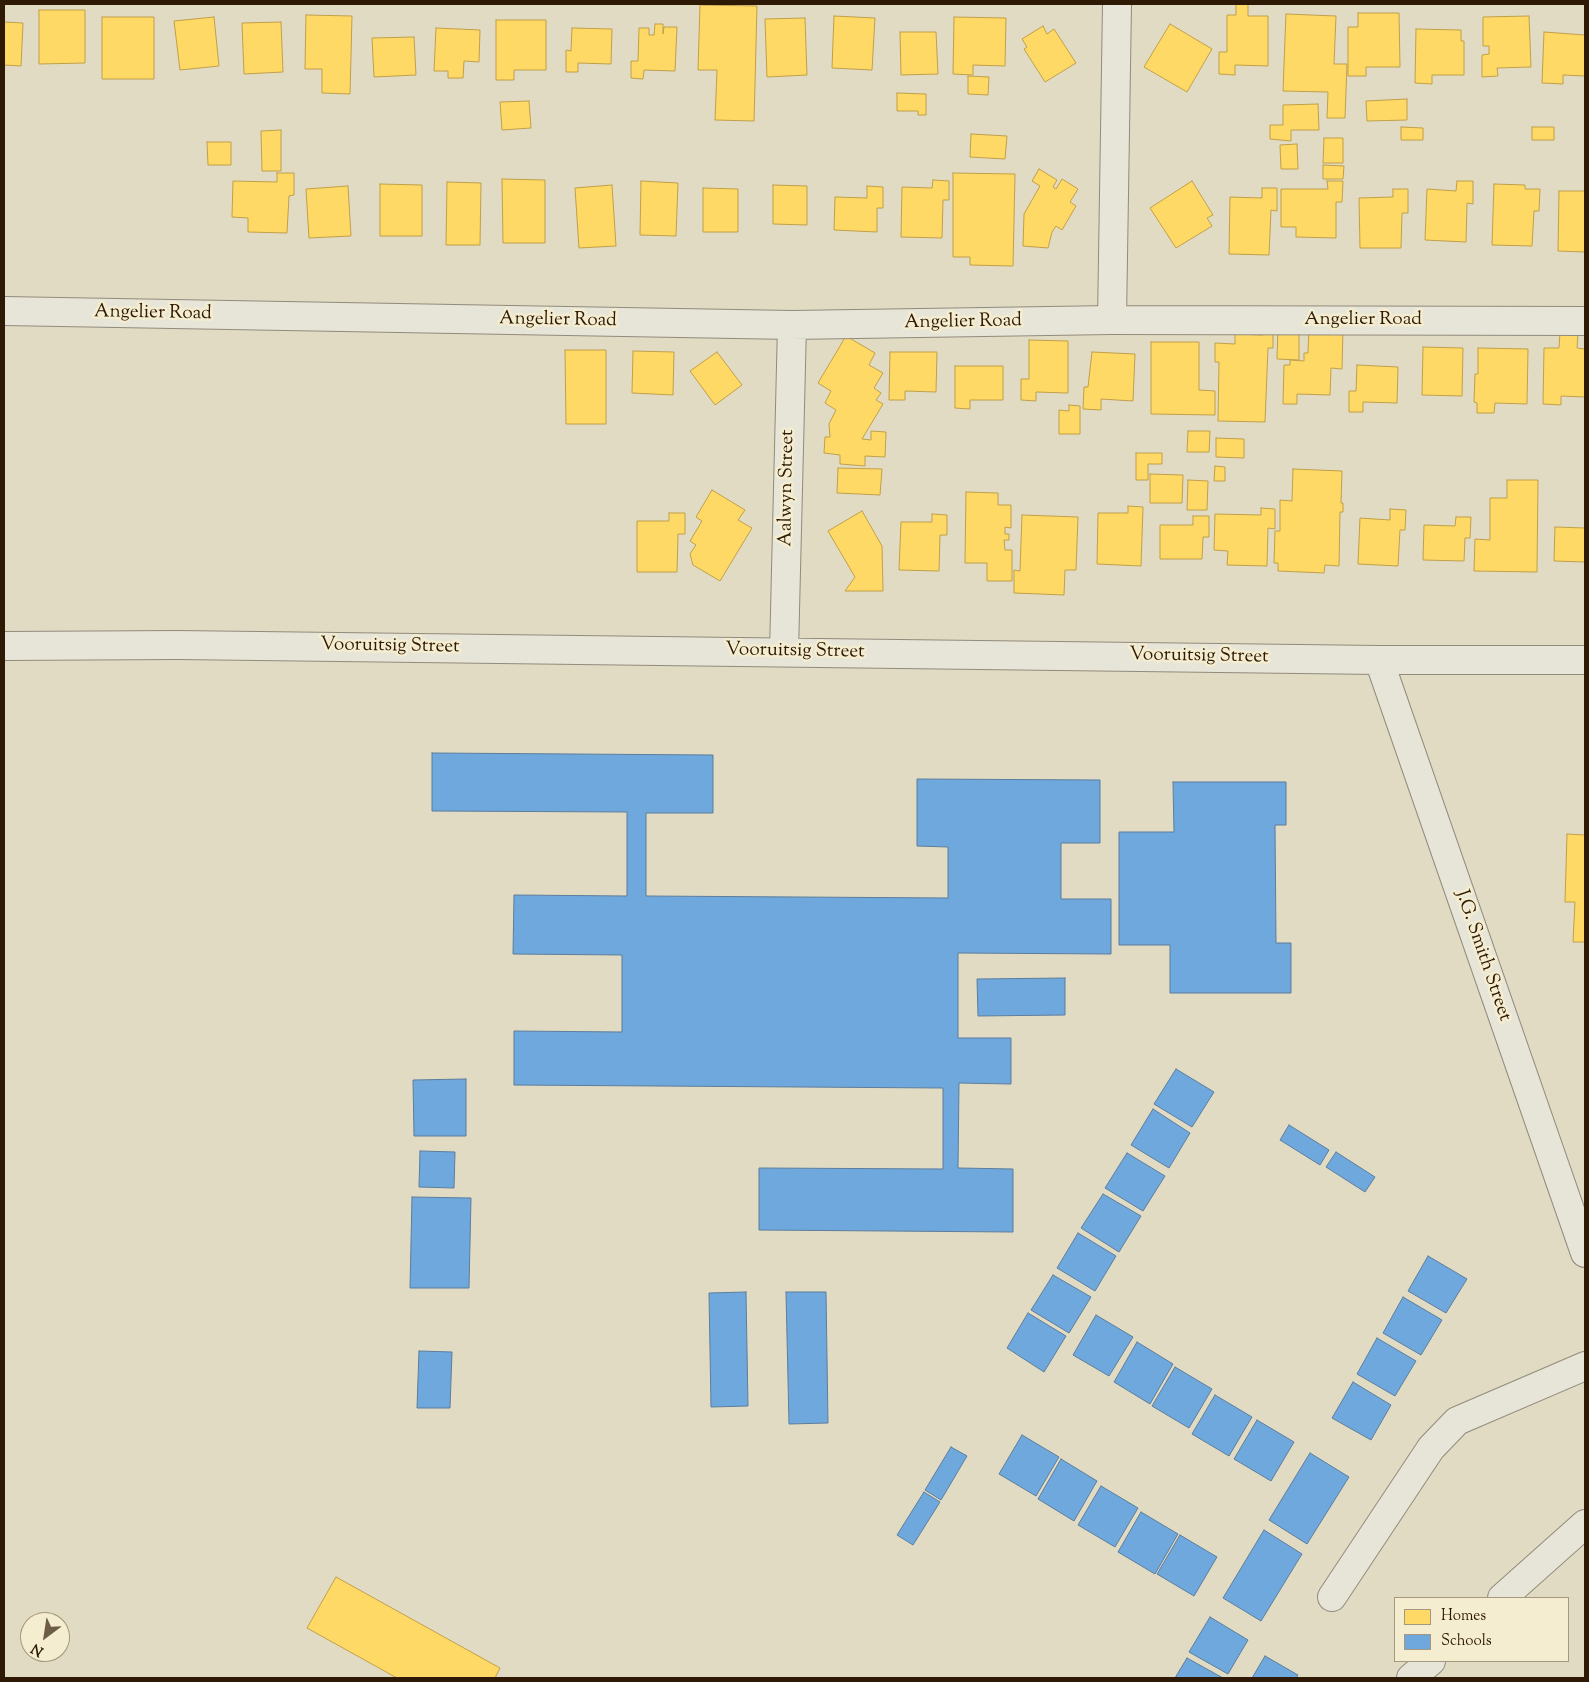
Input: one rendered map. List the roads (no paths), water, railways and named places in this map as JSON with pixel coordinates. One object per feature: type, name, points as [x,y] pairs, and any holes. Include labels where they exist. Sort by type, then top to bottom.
[{"type":"street","points":[[1112,320],[1117,4]]},
{"type":"street","name":"Angelier Road","points":[[4,311],[792,325],[1112,320],[1585,321]]},
{"type":"street","name":"Aalwyn Street","points":[[784,652],[792,325]]},
{"type":"street","name":"Vooruitsig Street","points":[[4,646],[178,645],[1379,660],[1585,660]]},
{"type":"street","name":"J.G. Smith Street","points":[[1379,660],[1585,1253]]},
{"type":"street","points":[[1332,1597],[1431,1448],[1457,1421],[1585,1366]]},
{"type":"street","points":[[1503,1597],[1585,1524]]},
{"type":"street","points":[[1411,1678],[1430,1662]]}]
